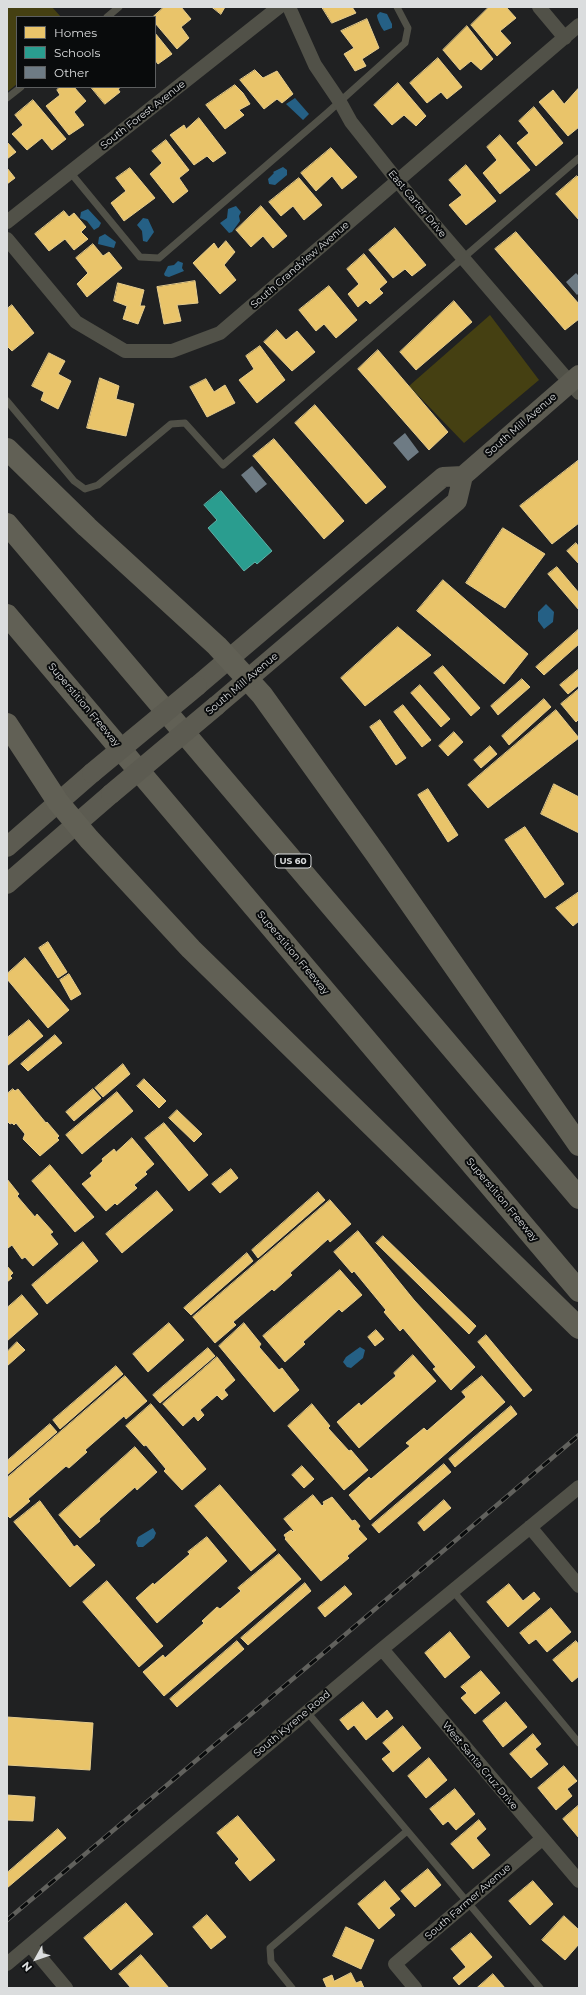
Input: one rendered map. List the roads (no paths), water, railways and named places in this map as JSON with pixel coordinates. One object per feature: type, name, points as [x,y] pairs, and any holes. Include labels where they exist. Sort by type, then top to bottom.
[{"type":"highway","points":[[7,449],[87,527],[230,658],[262,695],[376,854],[579,1145]]},
{"type":"highway","name":"US 60","points":[[7,524],[579,1198]]},
{"type":"highway","name":"Superstition Freeway","points":[[7,614],[579,1291]]},
{"type":"highway","points":[[7,724],[58,802],[76,824],[191,949],[579,1328]]},
{"type":"main road","name":"South Mill Avenue","points":[[7,884],[457,501],[463,476],[576,383]]},
{"type":"main road","points":[[7,847],[92,773],[198,686],[443,477],[463,476]]},
{"type":"street","name":"South Forest Avenue","points":[[7,222],[279,7]]},
{"type":"street","name":"East Carter Drive","points":[[289,7],[315,65],[340,102],[351,122],[397,181],[462,258],[576,383]]},
{"type":"street","points":[[539,7],[565,38]]},
{"type":"street","name":"South Grandview Avenue","points":[[7,239],[76,322],[125,350],[172,351],[220,333],[579,25]]},
{"type":"street","name":"South Kyrene Road","points":[[7,1964],[382,1649],[579,1487]]},
{"type":"street","points":[[530,1527],[579,1586]]},
{"type":"street","name":"West Santa Cruz Drive","points":[[382,1649],[579,1881]]},
{"type":"street","name":"South Farmer Avenue","points":[[415,1988],[396,1964],[542,1839]]},
{"type":"street","points":[[30,1945],[66,1988]]},
{"type":"lane","points":[[108,16],[119,7]]},
{"type":"lane","points":[[70,172],[140,257],[159,258],[340,102],[405,43],[408,28],[397,7]]},
{"type":"lane","points":[[7,98],[20,88]]},
{"type":"lane","points":[[7,401],[74,481],[85,489],[98,485],[170,424],[185,423],[223,465],[579,158]]},
{"type":"lane","points":[[453,1591],[579,1743]]},
{"type":"lane","points":[[307,1712],[540,1988]]},
{"type":"lane","points":[[292,1988],[271,1962],[270,1948],[407,1831]]},
{"type":"water","points":[[380,12],[387,14],[392,24],[392,28],[384,31],[377,17]]},
{"type":"water","points":[[295,98],[309,114],[303,120],[286,104]]},
{"type":"water","points":[[283,167],[287,170],[287,175],[275,185],[269,184],[268,179],[274,173],[273,172]]},
{"type":"water","points":[[236,206],[241,212],[239,216],[240,221],[232,232],[229,233],[220,223],[227,218],[228,209]]},
{"type":"water","points":[[88,209],[101,223],[99,227],[94,230],[87,221],[80,218],[81,212]]},
{"type":"water","points":[[143,218],[148,219],[154,232],[147,242],[143,241],[142,231],[137,225]]},
{"type":"water","points":[[105,234],[116,242],[114,248],[98,244],[99,237]]},
{"type":"water","points":[[178,261],[183,263],[182,268],[184,271],[169,277],[165,276],[164,274],[168,266],[174,265]]},
{"type":"water","points":[[546,604],[554,612],[553,622],[544,629],[538,621],[538,612]]},
{"type":"water","points":[[360,1347],[365,1350],[363,1358],[351,1368],[347,1367],[343,1362],[346,1357]]},
{"type":"water","points":[[153,1528],[156,1533],[154,1538],[143,1547],[138,1547],[136,1543],[138,1537]]},
{"type":"railway","points":[[7,1920],[579,1435]]}]
